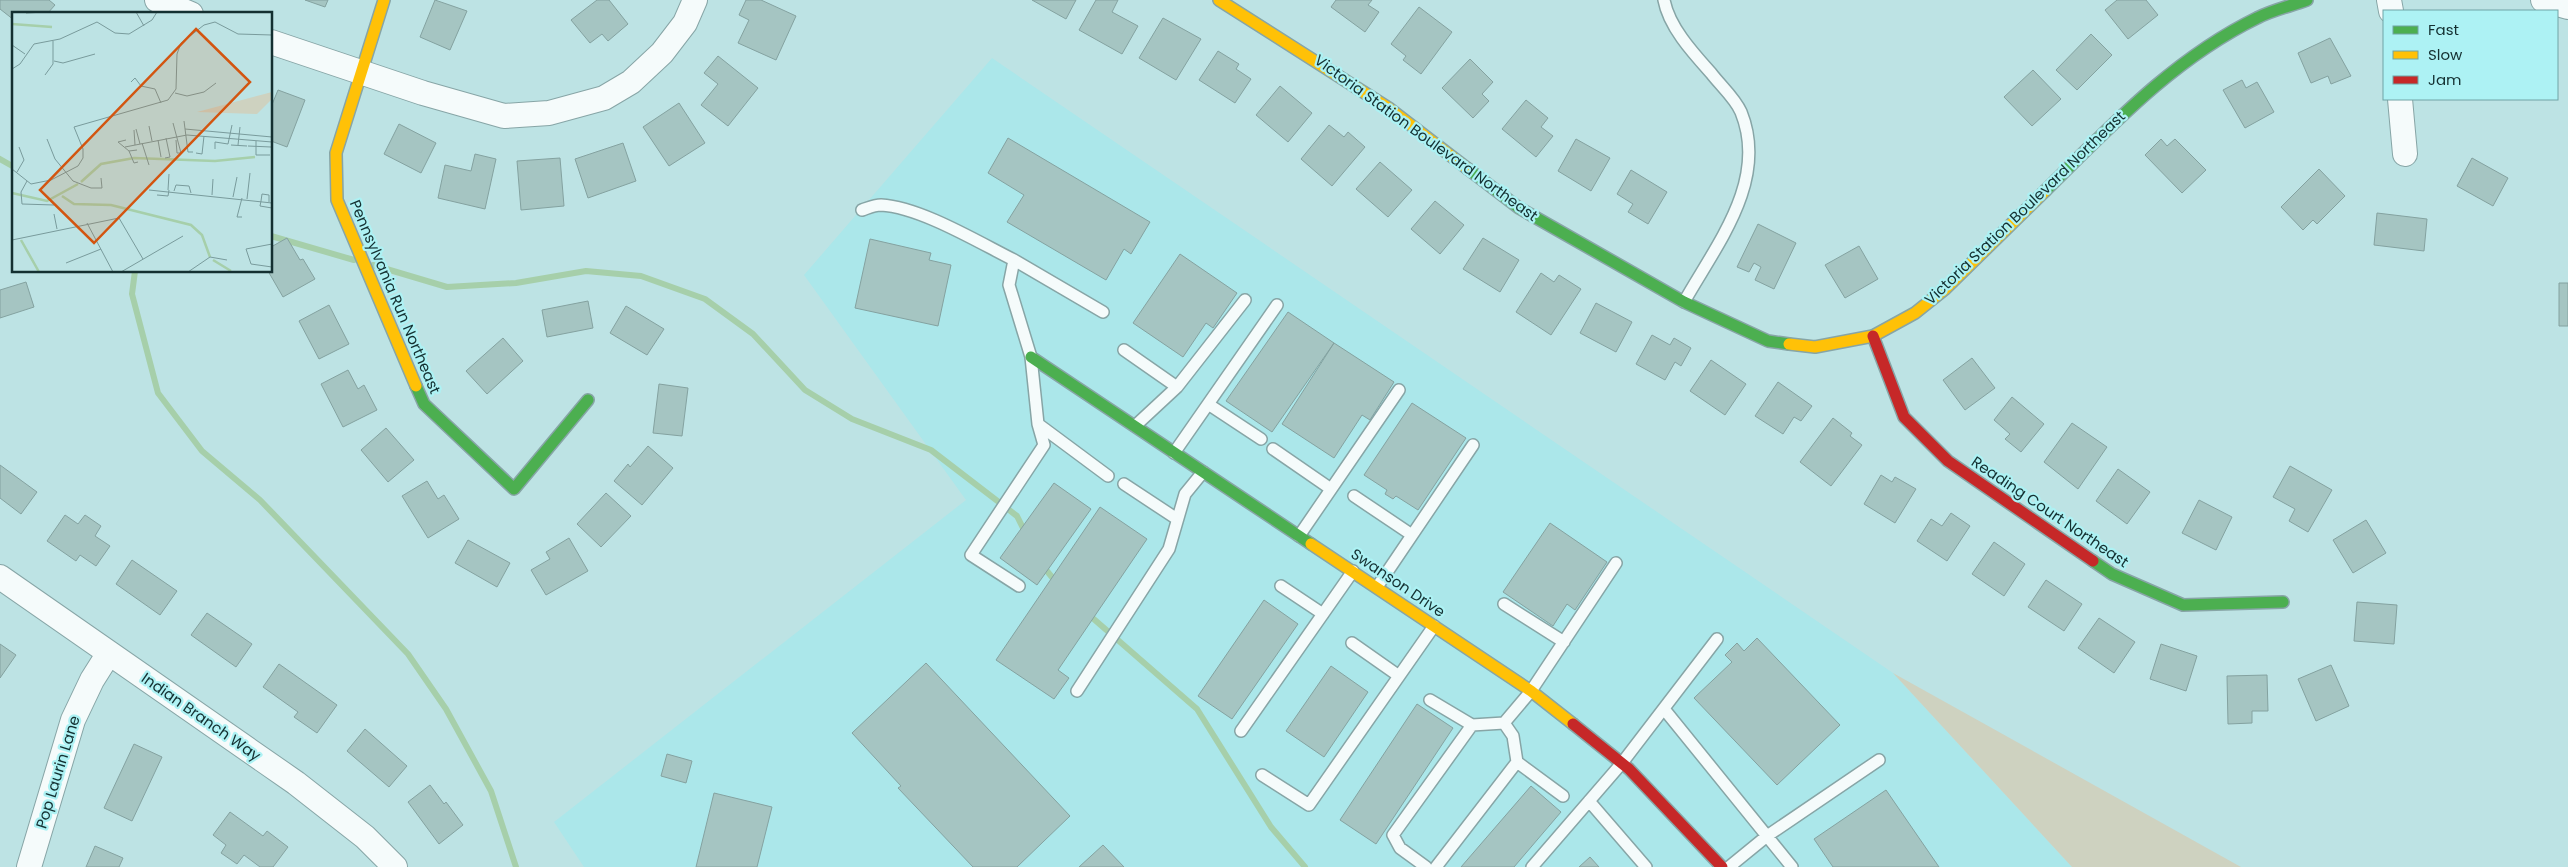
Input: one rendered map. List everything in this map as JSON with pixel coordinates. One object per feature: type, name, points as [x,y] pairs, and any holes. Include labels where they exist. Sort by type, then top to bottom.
[{"type":"street","points":[[157,0],[186,12]]},
{"type":"street","name":"Pennsylvania Run Northeast","points":[[384,0],[336,153],[337,200],[424,404],[514,489],[588,400]]},
{"type":"street","points":[[272,42],[360,72],[504,116],[550,113],[604,98],[631,82],[662,53],[685,23],[695,0]]},
{"type":"street","name":"Victoria Station Boulevard Northeast","points":[[1219,0],[1327,67],[1390,109],[1519,208],[1684,302],[1768,341],[1815,347],[1873,336],[1915,313],[1945,289],[2149,90],[2208,45],[2258,17],[2307,0]]},
{"type":"street","points":[[2543,0],[2568,7]]},
{"type":"street","points":[[2400,100],[2405,154]]},
{"type":"street","name":"Reading Court Northeast","points":[[1873,336],[1904,417],[1948,461],[2112,574],[2183,606],[2282,602]]},
{"type":"street","name":"Swanson Drive","points":[[1031,357],[1532,691],[1622,763],[1722,867]]},
{"type":"street","name":"Indian Branch Way","points":[[0,577],[296,783],[365,837],[395,867]]},
{"type":"street","name":"Pop Laurin Lane","points":[[29,867],[73,720],[92,680],[109,653]]},
{"type":"lane","points":[[1664,0],[1665,6],[1686,44],[1741,111],[1748,138],[1749,168],[1742,198],[1684,302]]},
{"type":"lane","points":[[862,210],[878,205],[897,208],[928,219],[1014,260],[1103,312]]},
{"type":"lane","points":[[1014,260],[1009,285],[1031,357],[1038,424],[1044,445],[972,555],[1019,586]]},
{"type":"lane","points":[[1135,426],[1177,387],[1245,300]]},
{"type":"lane","points":[[1174,453],[1277,305]]},
{"type":"lane","points":[[1124,350],[1177,387]]},
{"type":"lane","points":[[1299,536],[1398,390]]},
{"type":"lane","points":[[1208,404],[1261,439]]},
{"type":"lane","points":[[1038,424],[1108,476]]},
{"type":"lane","points":[[1377,587],[1472,445]]},
{"type":"lane","points":[[1273,449],[1331,489]]},
{"type":"lane","points":[[1078,691],[1169,549],[1175,534],[1177,519],[1185,494],[1203,472]]},
{"type":"lane","points":[[1124,484],[1177,519]]},
{"type":"lane","points":[[1354,496],[1412,535]]},
{"type":"lane","points":[[1430,700],[1472,724],[1504,723],[1532,691],[1616,564]]},
{"type":"lane","points":[[1241,731],[1353,571]]},
{"type":"lane","points":[[1281,586],[1323,614]]},
{"type":"lane","points":[[1504,604],[1564,642]]},
{"type":"lane","points":[[1262,774],[1309,805],[1434,626]]},
{"type":"lane","points":[[1532,867],[1622,763],[1717,639]]},
{"type":"lane","points":[[1352,643],[1399,676]]},
{"type":"lane","points":[[1664,709],[1792,867]]},
{"type":"lane","points":[[1504,723],[1513,736],[1517,762],[1563,796]]},
{"type":"lane","points":[[1426,867],[1400,848],[1393,836],[1472,724]]},
{"type":"lane","points":[[1729,867],[1767,836],[1879,760]]},
{"type":"lane","points":[[1436,867],[1517,762]]},
{"type":"lane","points":[[1589,801],[1646,867]]},
{"type":"shaded area","points":[[992,58],[1893,673],[2072,867],[584,867],[554,822],[966,500],[804,275]]},
{"type":"green space","points":[[1893,673],[2241,867],[2072,867]]},
{"type":"building","points":[[0,0],[49,0],[55,5],[49,12],[12,12],[12,18],[0,9]]},
{"type":"building","points":[[305,0],[328,0],[325,7]]},
{"type":"building","points":[[435,0],[467,11],[450,50],[420,37]]},
{"type":"building","points":[[597,0],[609,0],[628,24],[608,41],[602,34],[590,43],[571,20]]},
{"type":"building","points":[[746,0],[761,0],[796,16],[776,60],[738,43],[749,20],[739,15]]},
{"type":"building","points":[[1032,0],[1076,0],[1066,19]]},
{"type":"building","points":[[1096,0],[1118,0],[1112,12],[1138,26],[1122,54],[1079,30]]},
{"type":"building","points":[[1336,0],[1372,0],[1368,5],[1379,12],[1365,32],[1331,7]]},
{"type":"building","points":[[2117,0],[2146,0],[2158,15],[2128,39],[2105,10]]},
{"type":"building","points":[[1419,7],[1452,32],[1421,74],[1403,60],[1406,56],[1391,44]]},
{"type":"building","points":[[1163,18],[1201,39],[1176,80],[1139,58]]},
{"type":"building","points":[[2091,34],[2112,55],[2077,90],[2056,70]]},
{"type":"building","points":[[2330,38],[2351,76],[2331,84],[2328,76],[2311,83],[2298,53]]},
{"type":"building","points":[[1218,51],[1239,64],[1236,69],[1251,79],[1235,103],[1199,80]]},
{"type":"building","points":[[718,56],[758,88],[728,126],[701,105],[718,84],[704,73]]},
{"type":"building","points":[[1470,59],[1493,82],[1482,94],[1489,101],[1473,118],[1442,88]]},
{"type":"building","points":[[2033,70],[2061,99],[2032,126],[2004,97]]},
{"type":"building","points":[[2242,80],[2246,88],[2257,82],[2274,112],[2245,128],[2223,90]]},
{"type":"building","points":[[1280,86],[1312,113],[1288,142],[1256,115]]},
{"type":"building","points":[[278,90],[305,100],[287,147],[272,141],[272,105]]},
{"type":"building","points":[[1526,100],[1548,118],[1541,127],[1553,136],[1536,157],[1502,129]]},
{"type":"building","points":[[679,103],[705,143],[669,166],[643,127]]},
{"type":"building","points":[[399,124],[436,143],[421,173],[384,154]]},
{"type":"building","points":[[1329,125],[1344,137],[1348,132],[1365,147],[1332,186],[1301,159]]},
{"type":"building","points":[[1008,138],[1150,222],[1131,254],[1124,249],[1106,280],[1007,222],[1024,195],[988,173]]},
{"type":"building","points":[[1576,139],[1610,158],[1591,191],[1558,171]]},
{"type":"building","points":[[2161,139],[2167,146],[2175,139],[2206,170],[2182,193],[2145,155]]},
{"type":"building","points":[[623,143],[636,181],[588,198],[575,159]]},
{"type":"building","points":[[475,154],[496,159],[485,209],[438,198],[445,165],[471,171]]},
{"type":"building","points":[[560,158],[564,206],[521,210],[517,161]]},
{"type":"building","points":[[2472,158],[2508,178],[2493,206],[2457,186]]},
{"type":"building","points":[[1380,162],[1412,190],[1388,217],[1356,189]]},
{"type":"building","points":[[2319,169],[2345,196],[2317,224],[2313,220],[2303,230],[2281,207]]},
{"type":"building","points":[[1631,170],[1667,192],[1648,224],[1628,212],[1633,204],[1617,194]]},
{"type":"building","points":[[1435,201],[1464,225],[1440,254],[1411,229]]},
{"type":"building","points":[[2377,213],[2427,219],[2424,251],[2374,245]]},
{"type":"building","points":[[1758,224],[1796,243],[1774,289],[1755,280],[1761,267],[1754,263],[1749,272],[1737,267]]},
{"type":"building","points":[[287,238],[300,260],[303,259],[315,279],[283,297],[269,272],[272,272],[272,246]]},
{"type":"building","points":[[1483,238],[1519,260],[1500,292],[1463,269]]},
{"type":"building","points":[[870,239],[931,253],[929,260],[951,265],[938,326],[855,308]]},
{"type":"building","points":[[1859,246],[1878,279],[1845,298],[1825,265]]},
{"type":"building","points":[[1180,254],[1237,293],[1213,328],[1206,323],[1183,357],[1133,323]]},
{"type":"building","points":[[1541,273],[1554,282],[1559,275],[1581,289],[1551,335],[1516,312]]},
{"type":"building","points":[[26,282],[34,307],[0,318],[0,290]]},
{"type":"building","points":[[2559,283],[2568,283],[2568,326],[2559,326]]},
{"type":"building","points":[[588,301],[593,328],[547,337],[542,310]]},
{"type":"building","points":[[1596,303],[1632,322],[1616,352],[1580,333]]},
{"type":"building","points":[[329,305],[349,344],[319,359],[299,321]]},
{"type":"building","points":[[626,306],[664,329],[647,355],[610,333]]},
{"type":"building","points":[[1288,312],[1334,343],[1272,432],[1226,401]]},
{"type":"building","points":[[1652,335],[1670,345],[1674,338],[1691,348],[1681,366],[1675,362],[1665,380],[1636,364]]},
{"type":"building","points":[[503,338],[523,361],[487,394],[466,371]]},
{"type":"building","points":[[1334,343],[1394,382],[1370,420],[1362,415],[1334,458],[1282,424]]},
{"type":"building","points":[[1972,358],[1995,388],[1965,410],[1943,380]]},
{"type":"building","points":[[1711,360],[1746,384],[1725,415],[1690,391]]},
{"type":"building","points":[[348,370],[358,389],[364,385],[377,410],[343,427],[321,384]]},
{"type":"building","points":[[1778,382],[1812,406],[1801,421],[1794,417],[1783,434],[1755,416]]},
{"type":"building","points":[[659,384],[688,388],[682,436],[653,433]]},
{"type":"building","points":[[2012,397],[2044,424],[2021,452],[2005,439],[2010,434],[1994,420]]},
{"type":"building","points":[[1412,403],[1466,438],[1418,510],[1396,496],[1393,499],[1385,494],[1387,490],[1364,475]]},
{"type":"building","points":[[1833,418],[1852,433],[1850,436],[1862,445],[1831,486],[1800,462]]},
{"type":"building","points":[[2072,423],[2107,447],[2078,489],[2044,462]]},
{"type":"building","points":[[386,428],[414,460],[388,482],[361,450]]},
{"type":"building","points":[[648,446],[673,468],[642,505],[614,481],[628,464],[630,467]]},
{"type":"building","points":[[0,465],[37,492],[21,514],[0,498]]},
{"type":"building","points":[[2290,466],[2332,490],[2308,532],[2289,521],[2295,509],[2273,497]]},
{"type":"building","points":[[2118,469],[2150,492],[2127,524],[2096,501]]},
{"type":"building","points":[[1881,475],[1892,482],[1895,477],[1916,489],[1895,523],[1864,504]]},
{"type":"building","points":[[427,481],[438,499],[444,495],[459,519],[428,538],[402,496]]},
{"type":"building","points":[[1054,483],[1091,509],[1037,585],[1000,558]]},
{"type":"building","points":[[606,493],[631,516],[601,547],[577,524]]},
{"type":"building","points":[[2199,500],[2232,517],[2216,550],[2182,533]]},
{"type":"building","points":[[1100,507],[1147,539],[1058,670],[1069,678],[1054,699],[996,660]]},
{"type":"building","points":[[1951,513],[1970,526],[1947,561],[1917,541],[1931,519],[1942,526]]},
{"type":"building","points":[[65,515],[78,524],[85,515],[101,526],[95,536],[110,546],[96,566],[80,555],[76,561],[47,541]]},
{"type":"building","points":[[2366,520],[2386,553],[2353,573],[2333,540]]},
{"type":"building","points":[[1550,523],[1607,562],[1575,610],[1567,604],[1553,626],[1503,592]]},
{"type":"building","points":[[569,538],[588,571],[546,595],[531,570],[550,559],[546,552]]},
{"type":"building","points":[[468,540],[510,563],[497,587],[455,563]]},
{"type":"building","points":[[1994,542],[2025,564],[2004,596],[1972,574]]},
{"type":"building","points":[[132,560],[177,591],[160,615],[116,584]]},
{"type":"building","points":[[2046,580],[2082,604],[2064,631],[2028,607]]},
{"type":"building","points":[[1264,600],[1298,624],[1232,719],[1198,696]]},
{"type":"building","points":[[2357,602],[2397,605],[2394,644],[2354,641]]},
{"type":"building","points":[[207,613],[252,644],[236,667],[191,635]]},
{"type":"building","points":[[2099,618],[2135,642],[2114,673],[2078,648]]},
{"type":"building","points":[[1757,638],[1840,725],[1777,785],[1694,698],[1732,662],[1725,655],[1737,643],[1744,651]]},
{"type":"building","points":[[0,644],[16,655],[0,678]]},
{"type":"building","points":[[2161,644],[2197,656],[2186,691],[2150,679]]},
{"type":"building","points":[[926,663],[1070,816],[1017,867],[973,867],[898,788],[901,786],[852,733]]},
{"type":"building","points":[[279,664],[337,705],[317,733],[294,717],[298,712],[263,687]]},
{"type":"building","points":[[2331,665],[2349,706],[2316,721],[2298,679]]},
{"type":"building","points":[[1331,666],[1368,692],[1324,757],[1286,731]]},
{"type":"building","points":[[2267,675],[2268,711],[2252,711],[2252,723],[2228,724],[2227,676]]},
{"type":"building","points":[[1417,704],[1453,728],[1376,844],[1340,820]]},
{"type":"building","points":[[365,729],[407,766],[389,787],[347,751]]},
{"type":"building","points":[[134,744],[162,757],[132,821],[104,808]]},
{"type":"building","points":[[667,754],[692,761],[686,783],[661,776]]},
{"type":"building","points":[[430,785],[444,804],[446,802],[463,825],[439,844],[408,802]]},
{"type":"building","points":[[1531,786],[1561,812],[1514,867],[1461,867]]},
{"type":"building","points":[[1886,790],[1939,867],[1833,867],[1814,839]]},
{"type":"building","points":[[714,793],[772,807],[757,867],[696,867]]},
{"type":"building","points":[[230,812],[263,836],[267,831],[288,847],[273,867],[260,867],[244,855],[237,864],[221,853],[226,845],[213,835]]},
{"type":"building","points":[[1103,845],[1124,867],[1079,867]]},
{"type":"building","points":[[95,846],[123,858],[119,867],[86,867]]},
{"type":"building","points":[[1590,857],[1599,867],[1579,867]]},
{"type":"waterway","points":[[0,159],[12,166]]},
{"type":"waterway","points":[[272,236],[354,260]]},
{"type":"waterway","points":[[373,265],[447,287],[516,283],[586,271],[641,276],[705,299],[753,334],[805,390],[852,419],[931,450],[1017,516],[1026,534]]},
{"type":"waterway","points":[[135,272],[132,294],[158,393],[202,451],[260,500],[408,654],[446,709],[491,791],[516,867]]},
{"type":"waterway","points":[[1042,565],[1056,582]]},
{"type":"waterway","points":[[1088,614],[1197,709],[1271,827],[1305,867]]},
{"type":"traffic: fast","points":[[2045,191],[2118,119],[2170,74],[2198,53],[2257,18],[2307,0]]},
{"type":"traffic: fast","points":[[1468,169],[1519,208],[1684,302],[1768,341],[1789,344]]},
{"type":"traffic: fast","points":[[1031,357],[1311,544]]},
{"type":"traffic: fast","points":[[416,386],[424,404],[514,489],[588,400]]},
{"type":"traffic: fast","points":[[2093,561],[2112,574],[2183,605],[2283,602]]},
{"type":"traffic: slow","points":[[384,0],[336,153],[337,200],[416,386]]},
{"type":"traffic: slow","points":[[1219,0],[1390,109],[1468,169]]},
{"type":"traffic: slow","points":[[1789,344],[1815,347],[1873,336],[1915,313],[1945,289],[2045,191]]},
{"type":"traffic: slow","points":[[1311,544],[1531,691],[1573,724]]},
{"type":"traffic: jam","points":[[1873,336],[1904,417],[1948,461],[2093,561]]},
{"type":"traffic: jam","points":[[1573,724],[1629,769],[1722,867]]}]
